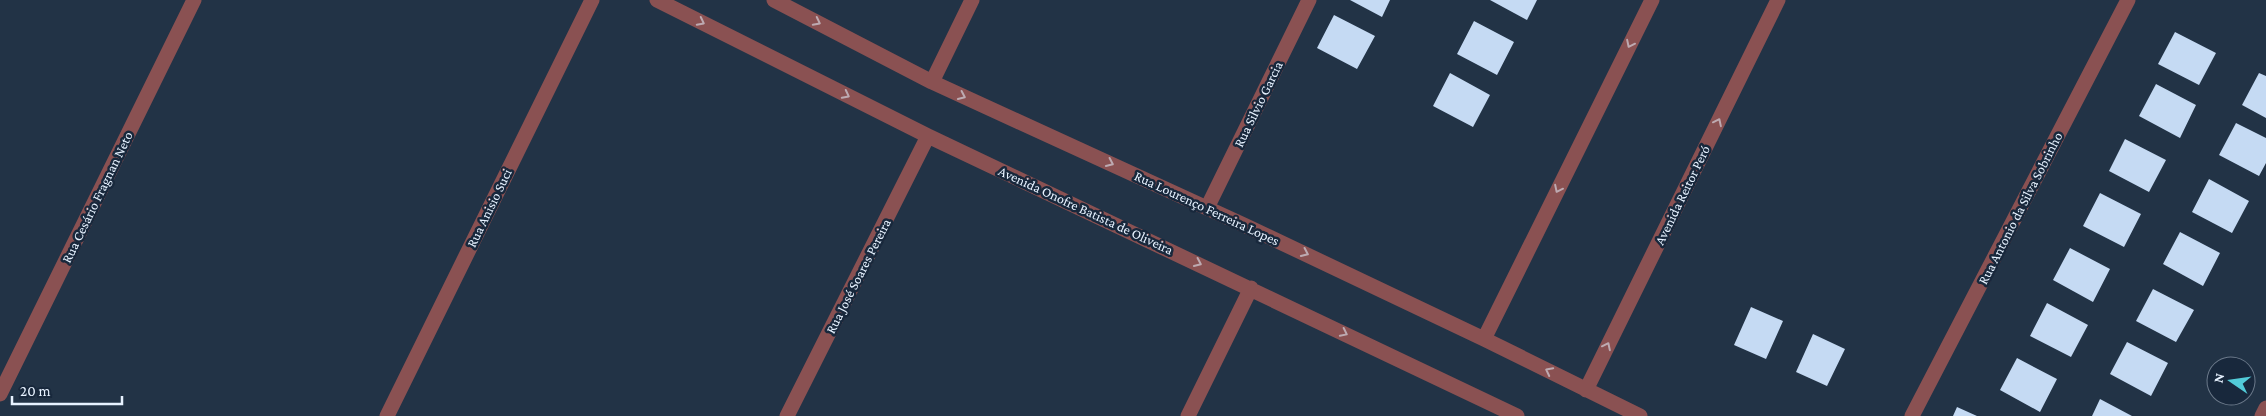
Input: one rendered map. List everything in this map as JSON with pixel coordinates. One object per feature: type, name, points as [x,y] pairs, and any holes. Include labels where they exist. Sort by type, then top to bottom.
[{"type":"street","name":"Rua Cesário Fragnan Neto","points":[[0,394],[194,0]]},
{"type":"street","name":"Rua Anisio Suci","points":[[387,416],[592,0]]},
{"type":"street","name":"Avenida Onofre Batista de Oliveira","points":[[657,0],[928,136],[1251,288],[1516,416]]},
{"type":"street","name":"Rua Lourenço Ferreira Lopes","points":[[774,0],[932,82],[1207,208],[1484,339],[1640,416]]},
{"type":"street","points":[[932,82],[972,0]]},
{"type":"street","name":"Rua Silvio Garcia","points":[[1207,208],[1309,0]]},
{"type":"street","points":[[1484,339],[1652,0]]},
{"type":"street","name":"Avenida Reitor Peró","points":[[1586,390],[1778,0]]},
{"type":"street","name":"Rua Antonio da Silva Sobrinho","points":[[1912,416],[2128,0]]},
{"type":"street","name":"Rua José Soares Pereira","points":[[787,416],[928,136]]},
{"type":"street","points":[[1188,416],[1251,288]]},
{"type":"street","points":[[2262,416],[2266,408]]},
{"type":"building","points":[[1350,0],[1390,0],[1382,17]]},
{"type":"building","points":[[1490,0],[1537,0],[1527,20]]},
{"type":"building","points":[[1334,15],[1375,36],[1357,69],[1317,48]]},
{"type":"building","points":[[1474,21],[1514,42],[1497,75],[1457,54]]},
{"type":"building","points":[[2175,32],[2216,53],[2199,85],[2158,64]]},
{"type":"building","points":[[1450,73],[1490,95],[1473,127],[1433,106]]},
{"type":"building","points":[[2259,73],[2266,76],[2266,118],[2242,105]]},
{"type":"building","points":[[2156,84],[2196,105],[2180,138],[2139,116]]},
{"type":"building","points":[[2236,123],[2266,138],[2266,163],[2259,176],[2219,155]]},
{"type":"building","points":[[2125,139],[2166,160],[2149,192],[2109,171]]},
{"type":"building","points":[[2209,179],[2249,201],[2232,233],[2192,212]]},
{"type":"building","points":[[2100,193],[2141,214],[2124,247],[2083,226]]},
{"type":"building","points":[[2180,232],[2220,253],[2203,286],[2163,264]]},
{"type":"building","points":[[2070,248],[2110,269],[2093,302],[2053,280]]},
{"type":"building","points":[[2153,289],[2194,310],[2176,342],[2136,321]]},
{"type":"building","points":[[2047,303],[2088,325],[2071,357],[2030,336]]},
{"type":"building","points":[[1751,307],[1783,321],[1766,359],[1734,345]]},
{"type":"building","points":[[1813,334],[1845,349],[1827,386],[1796,372]]},
{"type":"building","points":[[2127,342],[2168,363],[2151,396],[2110,374]]},
{"type":"building","points":[[2017,358],[2057,379],[2040,412],[2000,390]]},
{"type":"building","points":[[2100,399],[2132,416],[2092,416]]},
{"type":"building","points":[[1957,407],[1977,416],[1953,416]]}]
